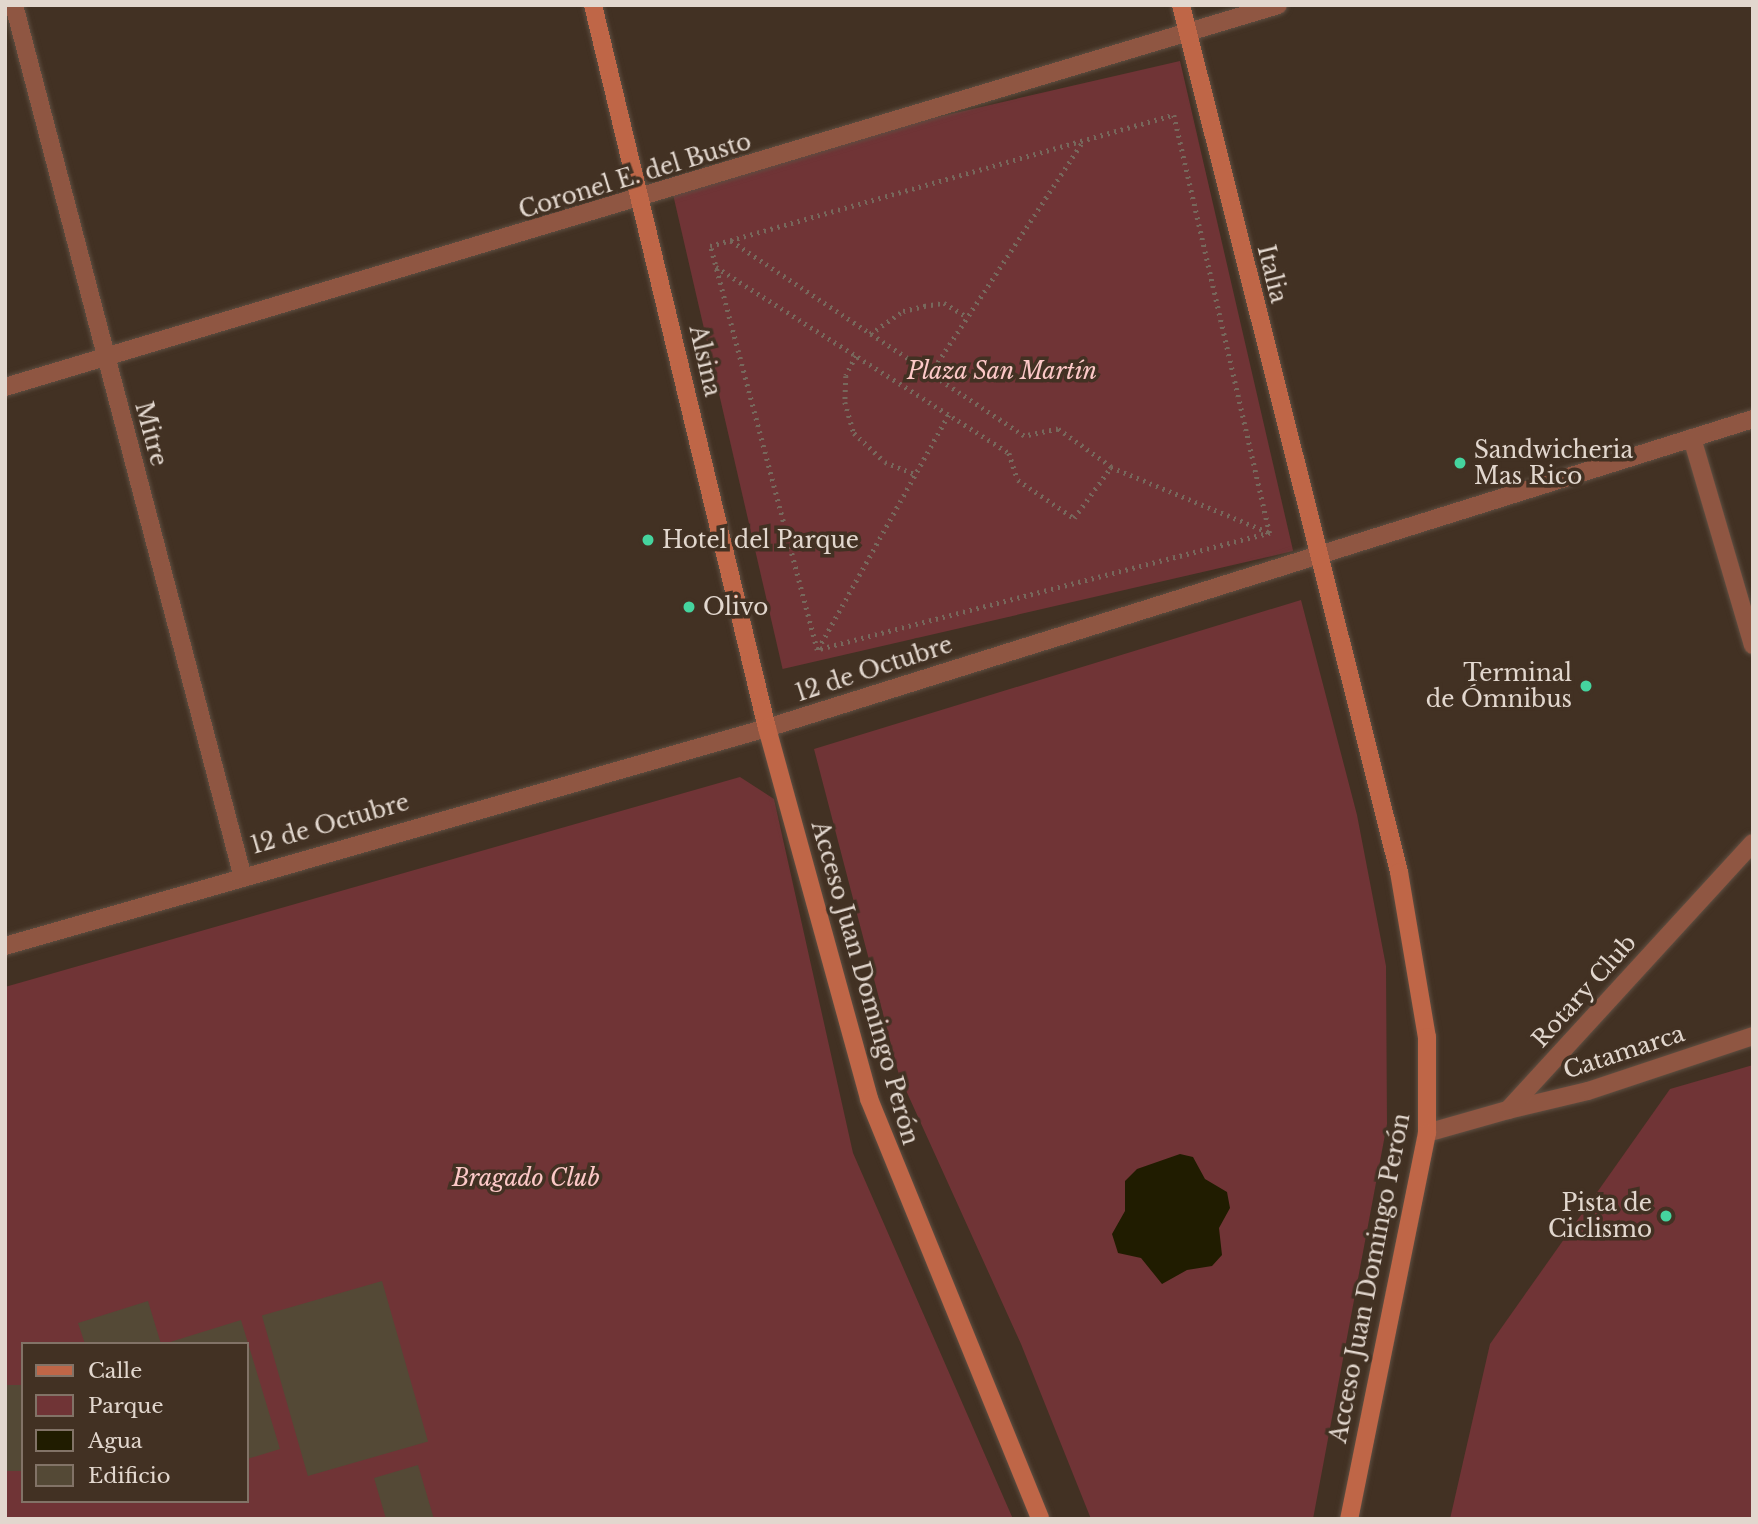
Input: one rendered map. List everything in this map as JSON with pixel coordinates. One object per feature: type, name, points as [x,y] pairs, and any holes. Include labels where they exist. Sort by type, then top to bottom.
[{"type":"main road","name":"Alsina","points":[[593,5],[767,728]]},
{"type":"main road","name":"Italia","points":[[1181,5],[1315,555]]},
{"type":"main road","name":"Acceso Juan Domingo Perón","points":[[1315,555],[1402,884],[1427,1037],[1427,1133],[1349,1519]]},
{"type":"main road","name":"Acceso Juan Domingo Perón","points":[[767,728],[869,1099],[1040,1519]]},
{"type":"street","name":"Mitre","points":[[15,5],[242,874]]},
{"type":"street","name":"Coronel E. del Busto","points":[[5,387],[642,200],[1278,5]]},
{"type":"street","name":"12 de Octubre","points":[[5,946],[242,874],[767,728],[1753,419]]},
{"type":"street","points":[[1692,438],[1753,645]]},
{"type":"street","name":"Rotary Club","points":[[1508,1110],[1753,843]]},
{"type":"street","name":"Catamarca","points":[[1508,1110],[1588,1091],[1753,1036]]},
{"type":"street","points":[[1427,1133],[1508,1110]]},
{"type":"path","points":[[817,650],[710,246],[1174,115],[1270,533]]},
{"type":"path","points":[[930,374],[1083,141]]},
{"type":"path","points":[[729,240],[1024,436],[1058,429],[1111,467],[1270,533]]},
{"type":"path","points":[[715,266],[1009,453],[1018,480],[1074,518],[1111,467]]},
{"type":"path","points":[[870,334],[902,311],[924,306],[944,303],[967,317]]},
{"type":"path","points":[[856,356],[846,376],[845,402],[854,433],[885,462],[915,474]]},
{"type":"path","points":[[817,650],[949,414]]},
{"type":"path","points":[[817,650],[1270,533]]},
{"type":"green space","name":"Plaza San Martín","points":[[1180,61],[1293,551],[783,669],[669,179]]},
{"type":"green space","points":[[1301,600],[1357,815],[1386,966],[1387,1124],[1313,1519],[1091,1519],[1021,1344],[899,1075],[814,749]]},
{"type":"green space","name":"Bragado Club","points":[[740,777],[774,799],[853,1153],[1013,1519],[5,1519],[5,987]]},
{"type":"green space","name":"Pista de Ciclismo","points":[[1753,1065],[1753,1519],[1450,1519],[1490,1344],[1670,1089]]},
{"type":"water","points":[[1180,1154],[1193,1157],[1205,1179],[1227,1192],[1230,1208],[1219,1228],[1222,1255],[1212,1266],[1187,1270],[1162,1284],[1141,1258],[1118,1253],[1112,1234],[1125,1211],[1125,1181],[1137,1169]]},
{"type":"building","points":[[382,1281],[428,1442],[308,1476],[262,1315]]},
{"type":"building","points":[[148,1301],[160,1342],[84,1342],[78,1323]]},
{"type":"building","points":[[241,1320],[248,1342],[170,1342]]},
{"type":"building","points":[[248,1343],[280,1449],[248,1459]]},
{"type":"building","points":[[5,1385],[21,1385],[21,1471],[5,1471]]},
{"type":"building","points":[[418,1465],[434,1519],[386,1519],[374,1478]]},
{"type":"place","name":"Sandwicheria Mas Rico","points":[[1460,463]]},
{"type":"place","name":"Hotel del Parque","points":[[648,540]]},
{"type":"place","name":"Olivo","points":[[689,607]]},
{"type":"place","name":"Terminal de Ómnibus","points":[[1586,686]]},
{"type":"place","name":"Pista de Ciclismo","points":[[1666,1216]]}]
